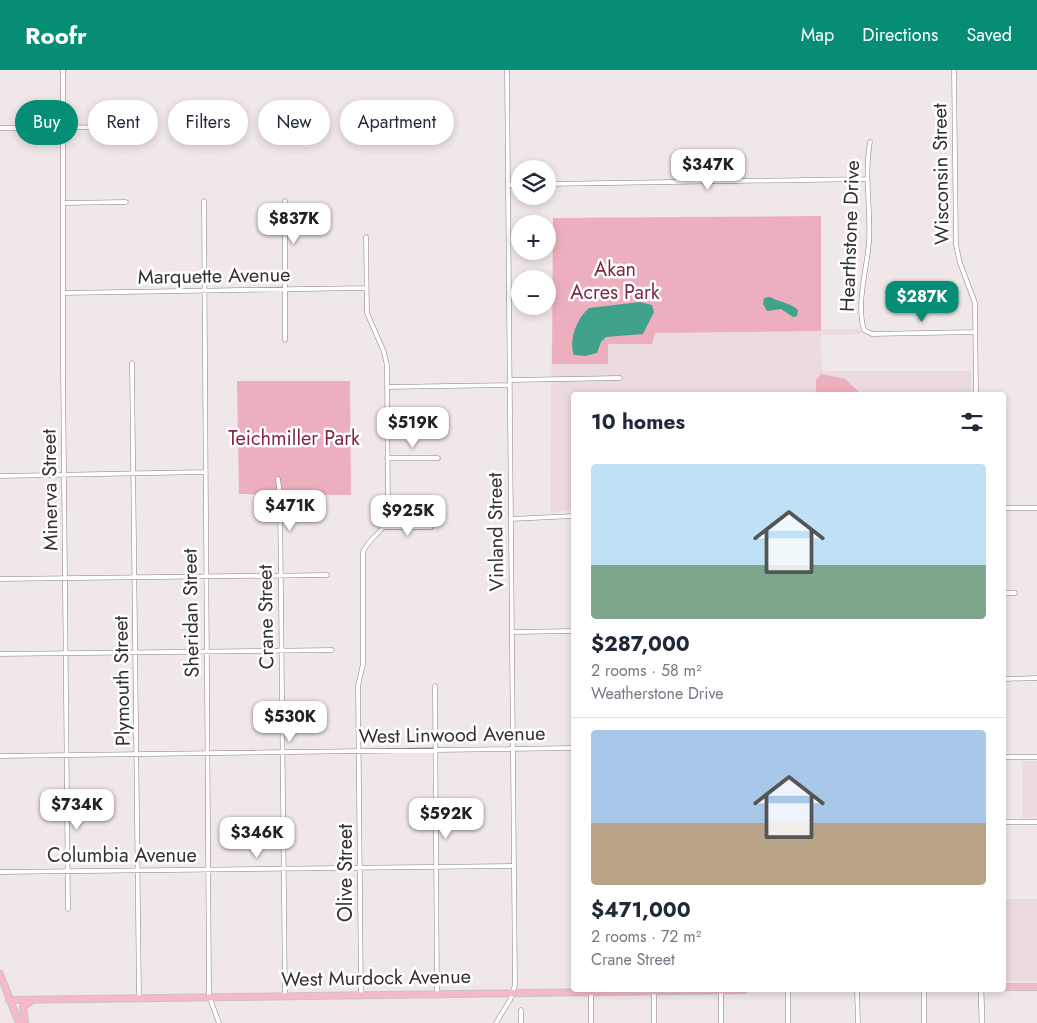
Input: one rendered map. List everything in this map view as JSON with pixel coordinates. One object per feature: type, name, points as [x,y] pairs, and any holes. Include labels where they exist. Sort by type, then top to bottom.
[{"type":"main road","points":[[0,974],[19,1023]]},
{"type":"main road","points":[[1006,987],[1037,987]]},
{"type":"main road","name":"West Murdock Avenue","points":[[9,1000],[591,992]]},
{"type":"main road","points":[[25,1023],[23,1007],[33,999]]},
{"type":"street","name":"Minerva Street","points":[[62,70],[63,100]]},
{"type":"street","name":"Vinland Street","points":[[507,70],[515,985],[512,992]]},
{"type":"street","name":"Wisconsin Street","points":[[954,70],[956,246],[960,263],[975,303],[976,392]]},
{"type":"street","points":[[0,128],[15,128]]},
{"type":"street","name":"Hearthstone Drive","points":[[870,142],[867,179],[869,244],[863,284],[862,326],[865,331],[872,334],[975,332]]},
{"type":"street","name":"Minerva Street","points":[[63,145],[68,909]]},
{"type":"street","points":[[556,184],[867,179]]},
{"type":"street","name":"Sheridan Street","points":[[204,201],[209,996],[219,1023]]},
{"type":"street","points":[[285,201],[285,340]]},
{"type":"street","points":[[63,203],[126,202]]},
{"type":"street","points":[[366,237],[368,319],[385,356],[388,517],[385,527],[432,527]]},
{"type":"street","name":"Marquette Avenue","points":[[63,293],[366,288]]},
{"type":"street","name":"Plymouth Street","points":[[132,363],[140,998]]},
{"type":"street","points":[[510,380],[620,378]]},
{"type":"street","points":[[387,387],[510,386]]},
{"type":"street","points":[[387,458],[438,458]]},
{"type":"street","points":[[0,476],[205,472]]},
{"type":"street","name":"Crane Street","points":[[278,479],[281,575],[285,995]]},
{"type":"street","points":[[1006,508],[1037,508]]},
{"type":"street","points":[[511,519],[571,516]]},
{"type":"street","name":"Olive Street","points":[[361,995],[358,686],[363,664],[363,552],[367,543],[385,527]]},
{"type":"street","points":[[0,579],[328,575]]},
{"type":"street","points":[[1006,593],[1014,593]]},
{"type":"street","points":[[512,632],[571,631]]},
{"type":"street","points":[[0,654],[332,650]]},
{"type":"street","points":[[1006,679],[1037,678]]},
{"type":"street","points":[[435,686],[437,994]]},
{"type":"street","name":"West Linwood Avenue","points":[[0,756],[571,748]]},
{"type":"street","points":[[1006,757],[1037,757]]},
{"type":"street","points":[[1006,822],[1037,822]]},
{"type":"street","name":"Columbia Avenue","points":[[0,872],[514,866]]},
{"type":"street","points":[[496,1023],[512,992]]},
{"type":"street","points":[[591,992],[591,1023]]},
{"type":"street","points":[[654,992],[654,1023]]},
{"type":"street","points":[[721,992],[721,1023]]},
{"type":"street","points":[[788,992],[788,1023]]},
{"type":"street","points":[[858,992],[858,1023]]},
{"type":"street","points":[[924,992],[924,1023]]},
{"type":"street","points":[[981,992],[982,1023]]},
{"type":"street","points":[[521,1010],[521,1023]]},
{"type":"shaded area","points":[[770,297],[798,310],[797,316],[793,317],[781,309],[767,311],[763,304],[764,298]]},
{"type":"shaded area","points":[[556,302],[656,333],[859,329],[861,332],[859,334],[821,335],[822,371],[971,371],[971,392],[571,392],[571,510],[550,513],[552,315],[556,315]]},
{"type":"shaded area","points":[[640,302],[652,305],[654,312],[643,334],[606,337],[601,342],[597,353],[585,356],[574,355],[572,343],[575,330],[577,324],[589,308]]},
{"type":"shaded area","points":[[1022,761],[1037,761],[1037,817],[1022,818]]},
{"type":"shaded area","points":[[1006,899],[1037,899],[1037,981],[1006,981]]},
{"type":"green space","name":"Akan Acres Park","points":[[821,216],[821,331],[655,333],[652,344],[608,344],[608,364],[552,364],[552,315],[556,315],[556,270],[553,270],[553,260],[556,260],[556,218]]},
{"type":"green space","points":[[821,374],[845,379],[859,392],[816,392],[816,380]]},
{"type":"green space","name":"Teichmiller Park","points":[[237,381],[350,381],[351,495],[239,494]]}]
